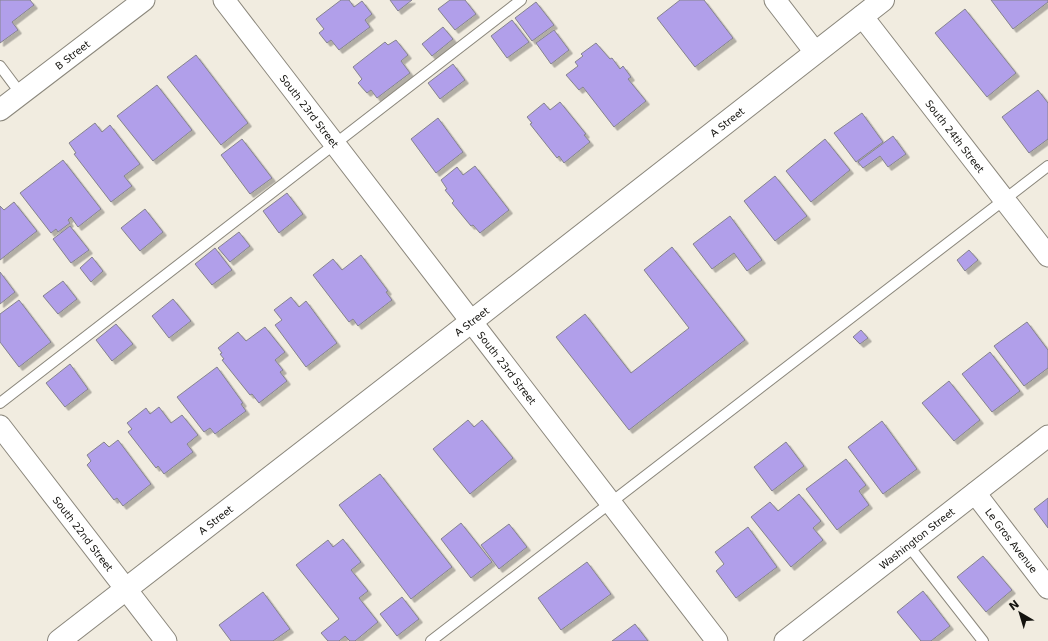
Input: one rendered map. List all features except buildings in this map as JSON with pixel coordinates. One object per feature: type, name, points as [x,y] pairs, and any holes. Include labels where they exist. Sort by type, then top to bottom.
[{"type":"main road","name":"A Street","points":[[59,641],[883,0]]},
{"type":"street","name":"B Street","points":[[0,110],[144,0]]},
{"type":"street","name":"South 23rd Street","points":[[224,0],[717,641]]},
{"type":"street","points":[[775,0],[815,52]]},
{"type":"street","name":"South 24th Street","points":[[862,16],[1048,256]]},
{"type":"street","name":"South 22nd Street","points":[[0,426],[166,641]]},
{"type":"street","name":"Washington Street","points":[[785,641],[1048,436]]},
{"type":"street","name":"Le Gros Avenue","points":[[975,494],[1048,588]]},
{"type":"lane","points":[[0,403],[521,0]]},
{"type":"lane","points":[[0,66],[21,94]]},
{"type":"lane","points":[[430,641],[1048,166]]},
{"type":"lane","points":[[908,545],[983,641]]}]
